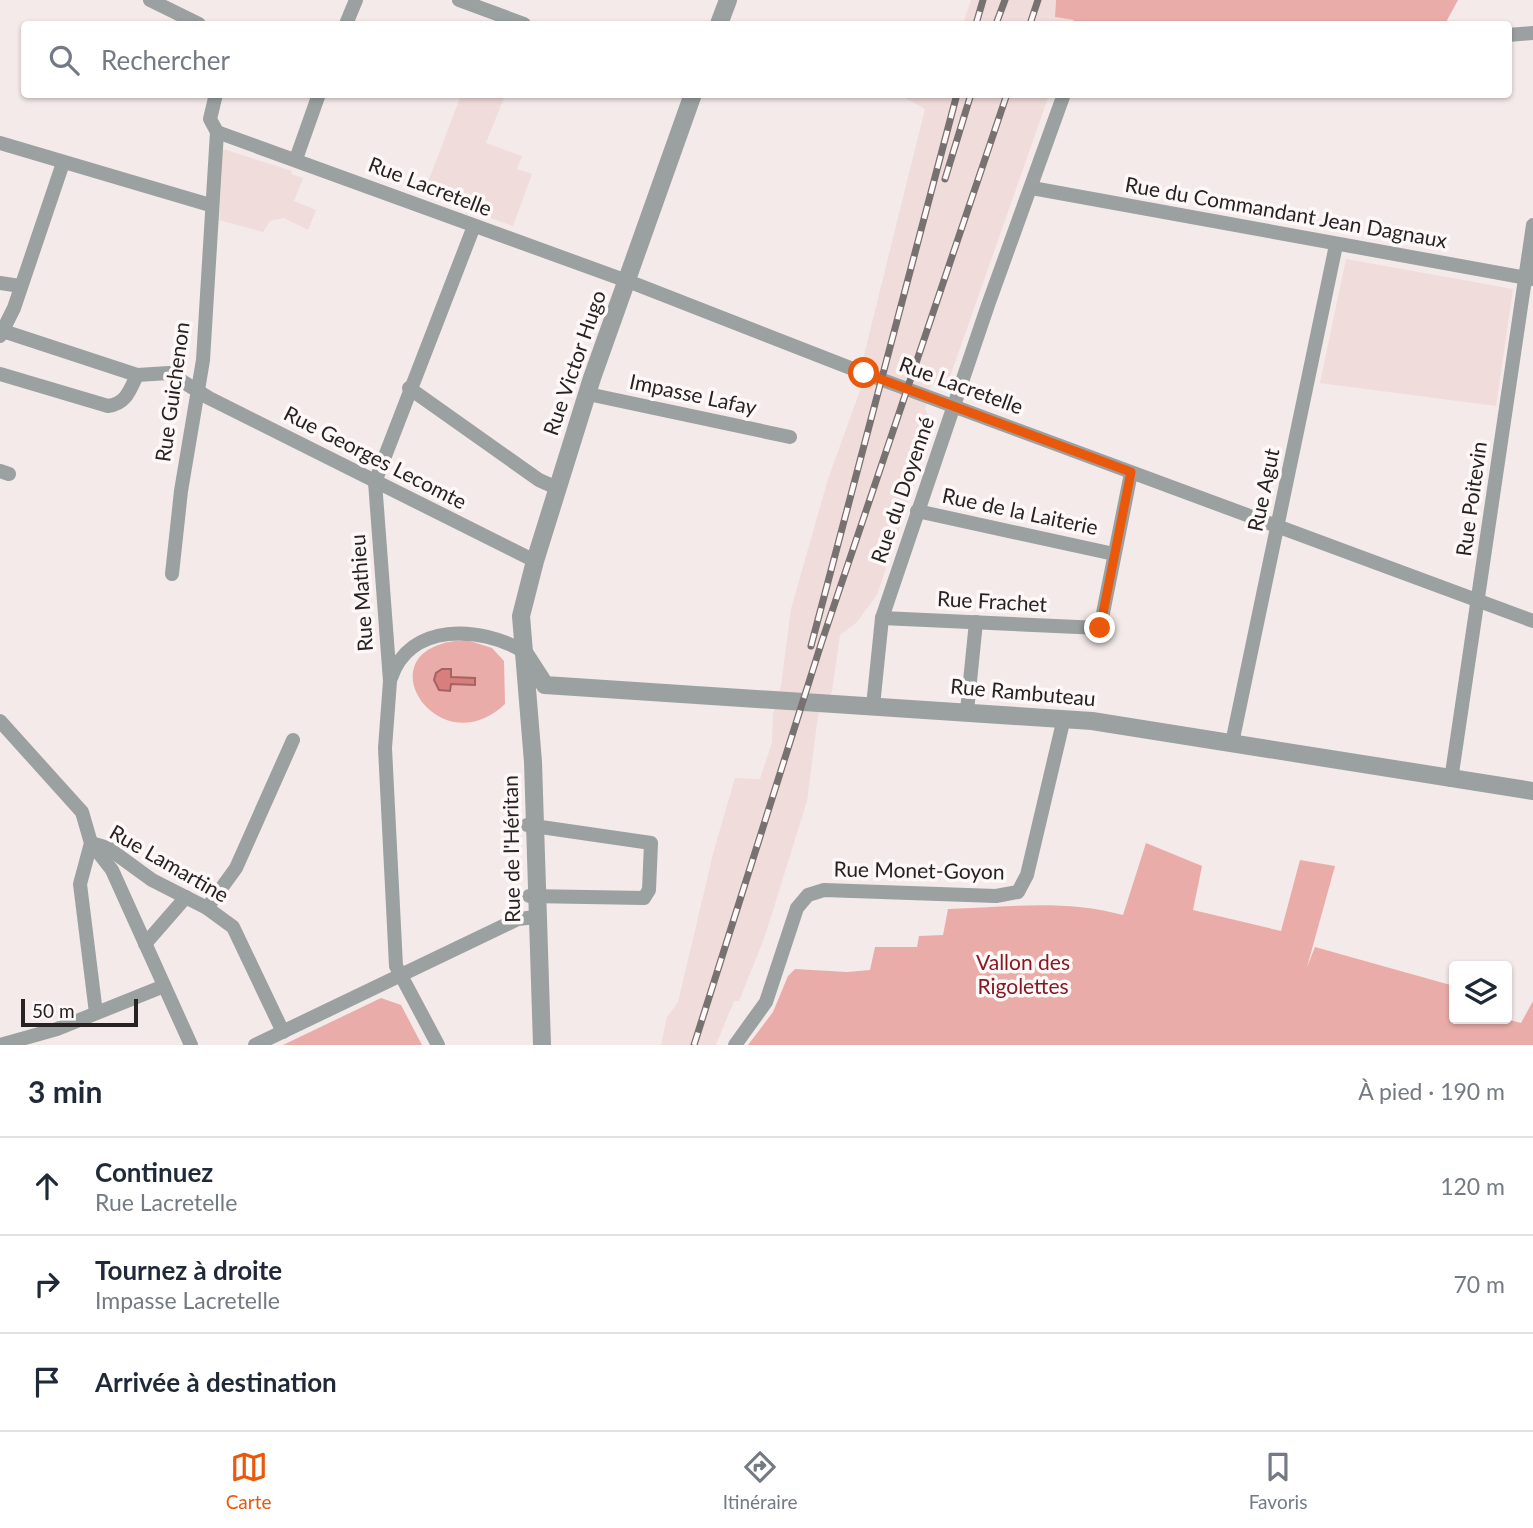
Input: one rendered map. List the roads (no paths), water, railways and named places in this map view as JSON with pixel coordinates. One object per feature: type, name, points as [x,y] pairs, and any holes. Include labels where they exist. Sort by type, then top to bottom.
[{"type":"street","points":[[347,21],[356,0]]},
{"type":"street","points":[[459,0],[516,21]]},
{"type":"street","points":[[720,21],[728,0]]},
{"type":"street","points":[[150,1],[193,21]]},
{"type":"street","points":[[1512,35],[1533,33]]},
{"type":"street","name":"Rue Guichenon","points":[[172,574],[181,491],[203,360],[210,205],[217,132],[210,119],[215,98]]},
{"type":"street","points":[[296,159],[318,98]]},
{"type":"street","name":"Rue Victor Hugo","points":[[523,651],[522,616],[557,488],[692,98]]},
{"type":"street","name":"Rue du Doyenné","points":[[873,706],[883,618],[954,406],[1063,98]]},
{"type":"street","name":"Rue Lacretelle","points":[[217,132],[627,281],[853,369],[1533,621]]},
{"type":"street","points":[[0,143],[210,205]]},
{"type":"street","points":[[0,374],[108,406],[117,405],[127,397],[137,375],[1,333],[14,308],[63,163]]},
{"type":"street","name":"Rue du Commandant Jean Dagnaux","points":[[1032,188],[1529,278]]},
{"type":"street","name":"Rue Poitevin","points":[[1451,780],[1529,278],[1533,225]]},
{"type":"street","name":"Rue Mathieu","points":[[438,1045],[396,966],[385,748],[390,681],[375,482],[409,388],[474,226]]},
{"type":"street","name":"Rue Agut","points":[[1232,743],[1336,245]]},
{"type":"street","points":[[0,283],[20,286]]},
{"type":"street","name":"Rue Georges Lecomte","points":[[137,375],[169,373],[198,391],[375,482],[535,561]]},
{"type":"street","points":[[409,388],[539,480],[557,488]]},
{"type":"street","name":"Impasse Lafay","points":[[588,394],[790,437]]},
{"type":"street","points":[[1114,554],[1131,472]]},
{"type":"street","name":"Rue de la Laiterie","points":[[918,512],[1114,554]]},
{"type":"street","name":"Rue Frachet","points":[[883,618],[1100,628],[1114,554]]},
{"type":"street","points":[[967,711],[976,622]]},
{"type":"street","points":[[398,718],[392,704],[390,681],[398,663],[411,646],[441,634],[492,636],[523,651]]},
{"type":"street","name":"Rue Rambuteau","points":[[523,651],[545,685],[1063,719],[1533,791]]},
{"type":"street","name":"Rue de l'Héritan","points":[[523,651],[531,750],[532,896],[536,916],[542,1045]]},
{"type":"street","name":"Rue Monet-Goyon","points":[[735,1045],[766,1002],[797,908],[808,895],[824,890],[996,896],[1018,892],[1027,875],[1063,719]]},
{"type":"street","name":"Rue Lamartine","points":[[0,721],[82,812],[91,843],[80,884],[96,1013]]},
{"type":"street","points":[[207,908],[236,867],[293,740]]},
{"type":"street","points":[[530,826],[651,843],[649,890],[645,898],[532,896]]},
{"type":"street","points":[[91,843],[112,870],[191,1045]]},
{"type":"street","name":"Rue Lamartine","points":[[91,843],[108,848],[152,880],[207,908],[233,927],[283,1032]]},
{"type":"street","points":[[145,944],[186,897]]},
{"type":"street","points":[[255,1045],[518,919],[536,916]]},
{"type":"street","points":[[0,1045],[25,1043],[164,986]]},
{"type":"railway","points":[[977,21],[983,0]]},
{"type":"railway","points":[[997,21],[1005,0]]},
{"type":"railway","points":[[1031,21],[1038,0]]},
{"type":"railway","points":[[811,646],[956,98]]},
{"type":"railway","points":[[945,179],[970,98]]},
{"type":"railway","points":[[694,1045],[822,641],[1006,98]]},
{"type":"park label","name":"Vallon des Rigolettes","points":[[1023,975]]}]
